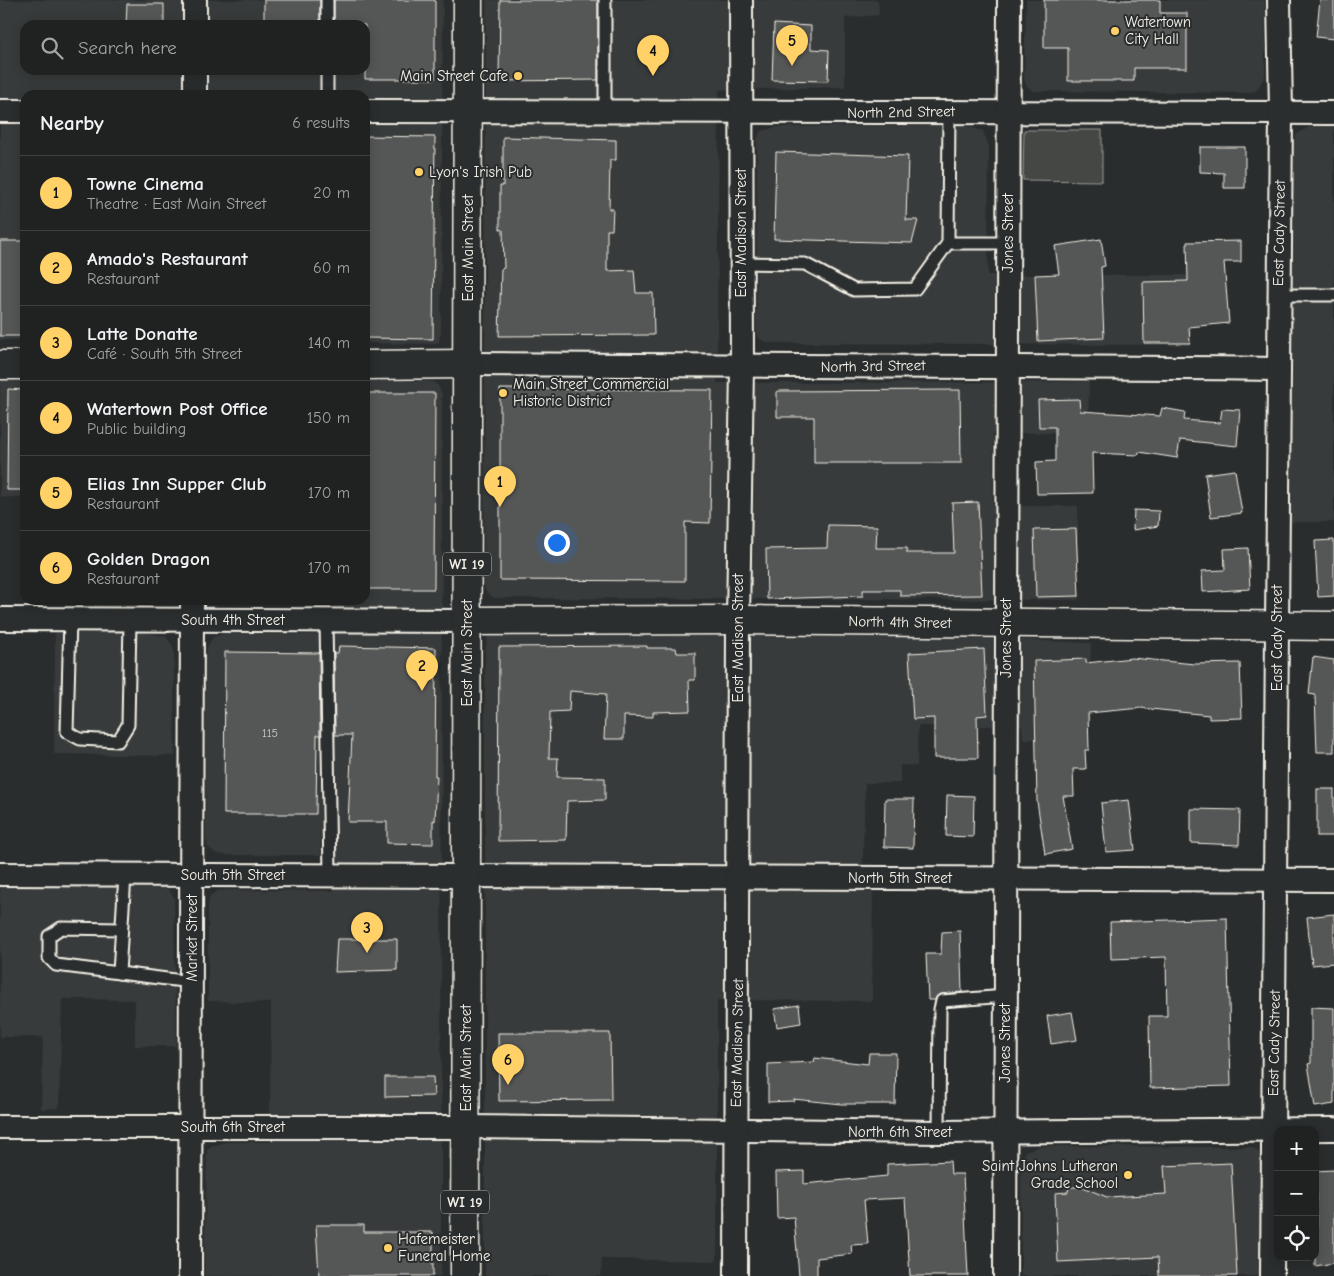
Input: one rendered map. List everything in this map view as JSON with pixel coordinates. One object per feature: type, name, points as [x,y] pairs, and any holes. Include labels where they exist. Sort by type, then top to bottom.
[{"type":"main road","name":"East Main Street","points":[[465,1276],[468,0]]},
{"type":"main road","points":[[370,365],[467,364]]},
{"type":"main road","points":[[0,365],[20,365]]},
{"type":"main road","name":"North 4th Street","points":[[467,621],[738,620],[1334,626]]},
{"type":"street","points":[[195,0],[195,20]]},
{"type":"street","name":"East Madison Street","points":[[736,1276],[738,620],[742,368],[740,0]]},
{"type":"street","name":"Jones Street","points":[[1005,1276],[1006,996],[1004,878],[1009,0]]},
{"type":"street","name":"East Cady Street","points":[[1272,1276],[1276,879],[1279,0]]},
{"type":"street","points":[[194,90],[195,75]]},
{"type":"street","points":[[0,111],[20,111]]},
{"type":"street","name":"North 2nd Street","points":[[370,111],[740,114],[1008,111],[1334,113]]},
{"type":"street","name":"North 3rd Street","points":[[467,364],[742,368],[1007,365],[1278,368]]},
{"type":"street","name":"South 4th Street","points":[[0,619],[130,620],[192,610],[326,620],[467,621]]},
{"type":"street","name":"Market Street","points":[[190,1276],[192,610]]},
{"type":"street","name":"South 5th Street","points":[[0,874],[466,875]]},
{"type":"street","name":"North 5th Street","points":[[466,875],[737,879],[1334,880]]},
{"type":"street","name":"South 6th Street","points":[[0,1126],[191,1128],[465,1127]]},
{"type":"street","name":"North 6th Street","points":[[465,1127],[939,1132],[1334,1129]]},
{"type":"lane","points":[[327,0],[327,20]]},
{"type":"lane","points":[[605,0],[605,112]]},
{"type":"lane","points":[[327,75],[327,90]]},
{"type":"lane","points":[[741,263],[805,264],[854,290],[915,290],[948,243],[948,112]]},
{"type":"lane","points":[[948,243],[1008,243]]},
{"type":"lane","points":[[1278,295],[1334,295]]},
{"type":"lane","points":[[70,619],[67,732],[80,738],[118,741],[128,725],[130,620]]},
{"type":"lane","points":[[326,620],[330,875]]},
{"type":"lane","points":[[119,973],[125,875]]},
{"type":"lane","points":[[121,929],[61,928],[49,936],[49,958],[56,965],[191,982]]},
{"type":"lane","points":[[939,1132],[940,1009],[942,1001],[1006,996]]},
{"type":"shaded area","points":[[0,0],[443,0],[441,331],[439,342],[433,344],[370,343],[370,90],[20,90],[20,340],[0,340]]},
{"type":"shaded area","points":[[486,0],[878,0],[879,15],[845,18],[845,87],[719,90],[717,383],[1089,382],[1088,433],[993,433],[993,506],[1078,506],[1078,600],[494,598],[486,592],[484,582]]},
{"type":"shaded area","points":[[1026,0],[1265,0],[1265,76],[1256,91],[1244,93],[1033,91],[1026,85],[1024,78]]},
{"type":"shaded area","points":[[963,125],[983,131],[989,146],[988,275],[1191,275],[1191,345],[768,343],[760,339],[756,331],[757,139],[760,132],[774,127]]},
{"type":"shaded area","points":[[1311,126],[1334,126],[1334,522],[1291,522],[1294,141],[1297,134]]},
{"type":"shaded area","points":[[1024,130],[1102,130],[1102,181],[1023,180]]},
{"type":"shaded area","points":[[0,380],[20,380],[20,497],[0,497]]},
{"type":"shaded area","points":[[370,381],[434,382],[442,394],[441,1276],[204,1276],[207,1150],[211,1146],[226,1142],[270,1142],[271,1003],[208,1001],[208,903],[210,896],[217,891],[224,890],[334,891],[333,605],[370,605]]},
{"type":"shaded area","points":[[94,605],[146,605],[146,633],[165,636],[171,643],[174,650],[175,756],[54,754],[55,633],[94,632]]},
{"type":"shaded area","points":[[227,633],[319,635],[321,855],[224,855],[215,853],[208,847],[206,839],[205,658],[208,645],[213,637]]},
{"type":"shaded area","points":[[491,634],[977,638],[1091,643],[1089,739],[1023,739],[1022,726],[918,726],[917,766],[900,765],[900,783],[865,783],[862,892],[873,892],[872,1001],[717,1000],[717,1261],[602,1259],[601,1276],[485,1276],[485,651],[488,637]]},
{"type":"shaded area","points":[[0,885],[162,887],[169,890],[174,898],[176,1046],[135,1046],[135,1000],[62,999],[59,1108],[41,1109],[43,1037],[0,1037]]},
{"type":"shaded area","points":[[1041,1146],[1251,1147],[1258,1151],[1260,1158],[1260,1276],[1021,1276],[1021,1165],[1025,1151]]},
{"type":"building","points":[[264,0],[320,0],[320,20],[264,20]]},
{"type":"building","points":[[334,0],[435,0],[435,79],[365,79],[365,75],[370,75],[370,20],[334,20]]},
{"type":"building","points":[[500,0],[598,0],[598,80],[499,81]]},
{"type":"building","name":"Watertown City Hall","points":[[1044,0],[1160,0],[1160,13],[1187,13],[1187,68],[1134,68],[1134,81],[1068,81],[1068,48],[1044,48]]},
{"type":"building","points":[[1320,0],[1334,0],[1334,39],[1316,37]]},
{"type":"building","points":[[127,4],[164,4],[164,20],[126,20]]},
{"type":"building","points":[[774,24],[811,26],[811,49],[829,50],[828,81],[772,80]]},
{"type":"building","points":[[370,136],[435,137],[433,339],[370,338]]},
{"type":"building","points":[[503,137],[616,140],[616,160],[610,160],[609,209],[613,209],[612,230],[607,230],[607,271],[634,270],[636,293],[653,293],[654,335],[499,336],[501,269],[504,268],[503,230],[500,229],[500,186],[503,186]]},
{"type":"building","points":[[1200,147],[1245,147],[1245,188],[1224,188],[1224,173],[1200,172]]},
{"type":"building","points":[[776,152],[908,156],[906,220],[918,220],[912,243],[774,239]]},
{"type":"building","points":[[1101,239],[1105,266],[1101,267],[1104,338],[1038,341],[1035,275],[1059,274],[1055,246]]},
{"type":"building","points":[[0,241],[20,241],[20,336],[0,336]]},
{"type":"building","points":[[1241,241],[1241,262],[1224,262],[1229,323],[1189,327],[1190,343],[1144,343],[1143,282],[1188,281],[1187,242]]},
{"type":"building","points":[[8,389],[20,390],[20,490],[7,490]]},
{"type":"building","points":[[500,389],[712,390],[710,523],[685,522],[685,581],[500,580]]},
{"type":"building","points":[[960,390],[961,463],[814,463],[814,417],[777,417],[777,391]]},
{"type":"building","points":[[370,393],[435,393],[434,589],[370,589]]},
{"type":"building","points":[[1079,399],[1080,411],[1160,416],[1162,408],[1185,412],[1184,420],[1220,423],[1222,409],[1240,410],[1237,446],[1180,440],[1177,458],[1139,452],[1138,455],[1092,453],[1093,493],[1037,494],[1036,462],[1055,461],[1055,427],[1039,427],[1038,400]]},
{"type":"building","points":[[1235,470],[1242,513],[1211,517],[1205,474]]},
{"type":"building","points":[[978,502],[982,595],[900,596],[900,590],[863,590],[863,596],[767,599],[766,549],[827,548],[828,525],[877,526],[876,548],[907,548],[907,553],[954,553],[952,503]]},
{"type":"building","points":[[1134,510],[1159,511],[1158,526],[1133,530]]},
{"type":"building","points":[[1076,529],[1079,596],[1036,597],[1034,530]]},
{"type":"building","points":[[1334,540],[1334,596],[1318,597],[1315,541]]},
{"type":"building","points":[[1248,548],[1250,589],[1203,592],[1202,571],[1225,570],[1224,549]]},
{"type":"building","points":[[339,646],[436,648],[435,776],[437,776],[433,844],[387,843],[387,822],[348,822],[352,735],[335,735],[334,653],[338,653]]},
{"type":"building","points":[[647,646],[647,648],[676,648],[677,653],[695,653],[695,680],[689,680],[690,711],[653,712],[653,717],[624,716],[624,739],[604,739],[606,694],[570,691],[569,711],[550,712],[549,758],[558,758],[557,777],[605,778],[605,800],[567,801],[566,840],[498,841],[499,647]]},
{"type":"building","points":[[984,649],[987,715],[977,716],[978,758],[934,758],[934,718],[913,719],[909,653]]},
{"type":"building","points":[[225,652],[319,653],[320,735],[317,735],[316,814],[224,814]]},
{"type":"building","points":[[1313,657],[1334,660],[1334,752],[1317,752],[1315,695],[1309,694]]},
{"type":"building","points":[[1132,658],[1195,664],[1240,663],[1242,718],[1209,719],[1209,715],[1141,708],[1088,713],[1089,750],[1085,750],[1086,769],[1073,769],[1074,796],[1063,796],[1072,849],[1045,854],[1037,801],[1034,661],[1086,659],[1086,663]]},
{"type":"building","points":[[1317,789],[1334,789],[1334,836],[1317,836]]},
{"type":"building","points":[[947,795],[974,796],[973,837],[946,836]]},
{"type":"building","points":[[885,799],[914,799],[913,848],[884,847]]},
{"type":"building","points":[[1129,800],[1135,850],[1106,852],[1101,803]]},
{"type":"building","points":[[1191,809],[1240,810],[1239,845],[1191,843]]},
{"type":"building","points":[[1334,914],[1334,963],[1312,965],[1307,917]]},
{"type":"building","points":[[1227,918],[1231,1086],[1150,1088],[1149,1016],[1167,1016],[1166,957],[1111,959],[1110,922]]},
{"type":"building","points":[[960,931],[962,992],[941,994],[935,1000],[928,1000],[926,954],[941,954],[942,932]]},
{"type":"building","points":[[337,939],[397,939],[397,970],[335,972]]},
{"type":"building","points":[[799,1005],[801,1023],[777,1027],[774,1009]]},
{"type":"building","points":[[1311,1007],[1334,1008],[1334,1104],[1315,1107],[1308,1064],[1311,1063]]},
{"type":"building","points":[[1072,1012],[1077,1040],[1051,1044],[1047,1016]]},
{"type":"building","points":[[498,1033],[610,1033],[611,1100],[499,1101]]},
{"type":"building","points":[[869,1053],[896,1053],[895,1104],[842,1104],[793,1099],[794,1101],[768,1102],[768,1064],[814,1062],[815,1058],[868,1064]]},
{"type":"building","points":[[385,1077],[433,1077],[434,1096],[385,1097]]},
{"type":"building","points":[[950,1161],[951,1174],[963,1174],[968,1276],[910,1276],[905,1198],[864,1200],[868,1244],[851,1245],[852,1254],[817,1258],[817,1276],[799,1276],[794,1217],[777,1218],[776,1172],[804,1171],[804,1184],[887,1176],[887,1164]]},
{"type":"building","points":[[1231,1163],[1237,1276],[1159,1276],[1158,1257],[1058,1262],[1055,1193],[1068,1192],[1069,1187],[1082,1187],[1107,1197],[1166,1194],[1164,1166]]},
{"type":"building","points":[[1334,1170],[1334,1263],[1315,1266],[1315,1261],[1319,1261],[1319,1171]]},
{"type":"building","points":[[316,1225],[364,1225],[364,1232],[433,1232],[433,1276],[319,1276]]},
{"type":"place","name":"Watertown City Hall","points":[[1115,31]]},
{"type":"place","name":"Elias Inn Supper Club","points":[[792,66]]},
{"type":"place","name":"Main Street Cafe","points":[[518,76]]},
{"type":"place","name":"Watertown Post Office","points":[[653,76]]},
{"type":"place","name":"Lyon's Irish Pub","points":[[419,172]]},
{"type":"place","name":"Main Street Commercial Historic District","points":[[503,393]]},
{"type":"place","name":"Towne Cinema","points":[[500,507]]},
{"type":"place","name":"Amado's Restaurant","points":[[422,691]]},
{"type":"place","name":"Latte Donatte","points":[[367,953]]},
{"type":"place","name":"Golden Dragon","points":[[508,1085]]},
{"type":"place","name":"Saint Johns Lutheran Grade School","points":[[1128,1175]]},
{"type":"place","name":"Hafemeister Funeral Home","points":[[388,1248]]}]
